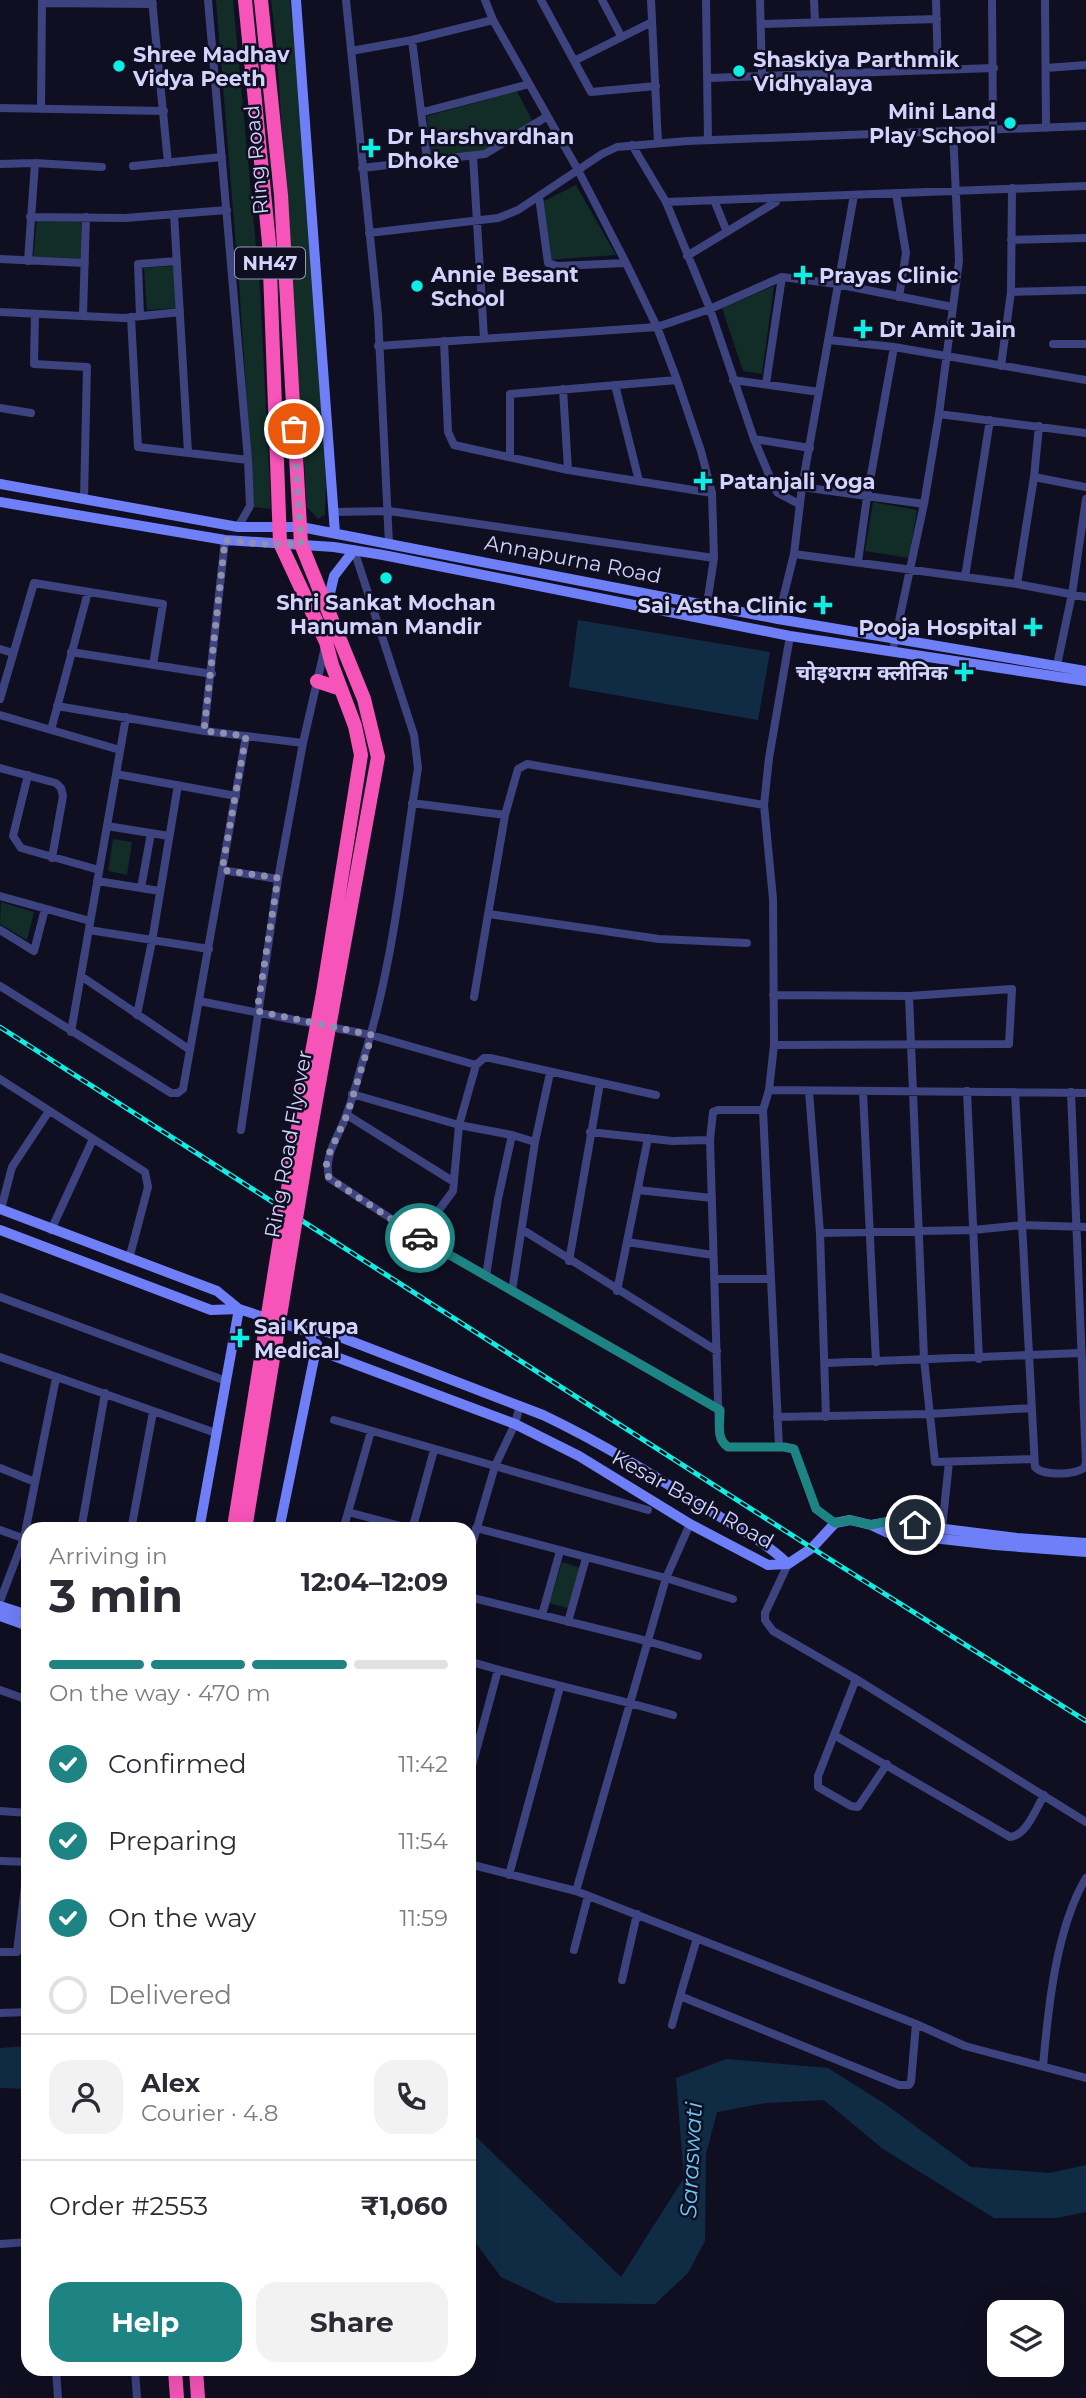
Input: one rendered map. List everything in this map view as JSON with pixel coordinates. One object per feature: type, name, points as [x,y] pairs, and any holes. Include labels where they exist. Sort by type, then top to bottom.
[{"type":"highway","name":"Ring Road","points":[[245,0],[269,243],[280,543]]},
{"type":"highway","name":"Ring Road","points":[[261,0],[281,195],[301,544]]},
{"type":"highway","points":[[280,543],[326,642],[341,689]]},
{"type":"highway","points":[[301,544],[327,608]]},
{"type":"highway","name":"Ring Road Flyover","points":[[241,1522],[378,757],[364,699],[327,608]]},
{"type":"highway","points":[[317,681],[341,689]]},
{"type":"highway","name":"Ring Road Flyover","points":[[241,1522],[361,755],[355,726],[341,689]]},
{"type":"highway","points":[[175,2376],[177,2398]]},
{"type":"highway","points":[[196,2376],[198,2398]]},
{"type":"main road","points":[[296,0],[335,533]]},
{"type":"main road","points":[[0,484],[238,527],[281,526]]},
{"type":"main road","points":[[0,502],[225,540],[280,543]]},
{"type":"main road","name":"Annapurna Road","points":[[281,526],[335,533],[778,619],[1086,671]]},
{"type":"main road","name":"Annapurna Road","points":[[280,543],[354,550],[790,636],[1086,681]]},
{"type":"main road","points":[[327,608],[334,576],[354,550]]},
{"type":"main road","points":[[1,1209],[217,1292],[239,1308],[309,1332],[322,1330],[520,1405],[573,1429],[621,1457],[777,1552],[788,1564]]},
{"type":"main road","points":[[0,1230],[211,1310],[239,1308]]},
{"type":"main road","points":[[200,1522],[239,1308]]},
{"type":"main road","points":[[281,1522],[315,1349],[322,1330]]},
{"type":"main road","points":[[309,1332],[315,1349]]},
{"type":"main road","name":"Kesar Bagh Road","points":[[315,1349],[515,1424],[579,1456],[690,1524],[768,1565],[788,1564],[812,1548],[835,1523]]},
{"type":"main road","points":[[835,1523],[850,1520],[888,1533],[1086,1552]]},
{"type":"main road","points":[[871,1525],[889,1521],[1017,1538],[1086,1543]]},
{"type":"main road","points":[[0,1604],[21,1612]]},
{"type":"main road","points":[[0,1616],[21,1624]]},
{"type":"street","points":[[208,0],[248,460],[250,506],[238,527]]},
{"type":"street","points":[[346,0],[378,315],[389,544]]},
{"type":"street","points":[[485,0],[493,20],[578,170],[626,263],[677,380],[712,493],[714,558],[707,604]]},
{"type":"street","points":[[541,0],[591,92],[656,86]]},
{"type":"street","points":[[602,0],[621,36]]},
{"type":"street","points":[[651,0],[658,143]]},
{"type":"street","points":[[706,0],[708,140]]},
{"type":"street","points":[[761,0],[762,76]]},
{"type":"street","points":[[814,0],[815,22]]},
{"type":"street","points":[[936,0],[938,70]]},
{"type":"street","points":[[992,0],[993,130]]},
{"type":"street","points":[[1045,0],[1046,128]]},
{"type":"street","points":[[41,108],[42,2],[153,2],[168,163]]},
{"type":"street","points":[[761,24],[937,19]]},
{"type":"street","points":[[351,51],[412,40],[493,20]]},
{"type":"street","points":[[574,61],[652,22]]},
{"type":"street","points":[[412,40],[427,159]]},
{"type":"street","points":[[1046,68],[1086,65]]},
{"type":"street","points":[[708,78],[993,68]]},
{"type":"street","points":[[423,112],[529,84]]},
{"type":"street","points":[[0,108],[164,111]]},
{"type":"street","points":[[362,168],[485,154],[499,148],[546,117]]},
{"type":"street","points":[[369,233],[498,218],[519,210],[602,154],[617,147],[708,140],[1086,126]]},
{"type":"street","points":[[892,652],[939,414],[959,261],[953,131]]},
{"type":"street","points":[[632,145],[666,202],[710,309],[754,439],[775,489],[799,504]]},
{"type":"street","points":[[473,156],[484,338]]},
{"type":"street","points":[[133,166],[222,157]]},
{"type":"street","points":[[28,261],[35,163]]},
{"type":"street","points":[[0,164],[102,167]]},
{"type":"street","points":[[666,202],[1086,186]]},
{"type":"street","points":[[1001,366],[1011,292],[1012,188]]},
{"type":"street","points":[[896,193],[906,253],[899,297]]},
{"type":"street","points":[[778,619],[794,554],[799,504],[829,340],[836,284],[854,195]]},
{"type":"street","points":[[539,197],[548,263],[558,267],[626,263]]},
{"type":"street","points":[[687,256],[776,202],[776,198]]},
{"type":"street","points":[[714,201],[727,232]]},
{"type":"street","points":[[30,217],[125,218],[227,210]]},
{"type":"street","points":[[174,214],[188,452]]},
{"type":"street","points":[[83,315],[86,217]]},
{"type":"street","points":[[1012,240],[1086,238]]},
{"type":"street","points":[[0,258],[85,263]]},
{"type":"street","points":[[177,261],[138,264],[138,447],[248,460]]},
{"type":"street","points":[[378,346],[656,327],[710,309],[782,277],[836,284],[952,306]]},
{"type":"street","points":[[766,384],[782,277]]},
{"type":"street","points":[[1011,292],[1086,290]]},
{"type":"street","points":[[0,312],[136,316],[180,312]]},
{"type":"street","points":[[35,314],[34,364],[87,367],[85,498]]},
{"type":"street","points":[[829,340],[894,347],[1086,380]]},
{"type":"street","points":[[444,341],[448,432],[451,440],[459,447],[568,470],[712,493]]},
{"type":"street","points":[[1052,344],[1086,344]]},
{"type":"street","points":[[858,562],[894,347]]},
{"type":"street","points":[[510,456],[509,395],[677,380]]},
{"type":"street","points":[[733,380],[819,392]]},
{"type":"street","points":[[615,385],[639,481]]},
{"type":"street","points":[[563,389],[568,470]]},
{"type":"street","points":[[0,408],[31,413]]},
{"type":"street","points":[[939,414],[1086,433]]},
{"type":"street","points":[[965,577],[990,420]]},
{"type":"street","points":[[1017,584],[1039,426]]},
{"type":"street","points":[[754,439],[810,448]]},
{"type":"street","points":[[1034,477],[1086,487]]},
{"type":"street","points":[[802,487],[923,504]]},
{"type":"street","points":[[1057,665],[1083,545],[1086,499]]},
{"type":"street","points":[[334,512],[389,511],[714,558]]},
{"type":"street","points":[[204,731],[225,540]]},
{"type":"street","points":[[354,550],[414,736],[418,768],[372,1035],[347,1115],[328,1156],[326,1167],[329,1178],[419,1237],[720,1410]]},
{"type":"street","points":[[794,554],[1017,584],[1086,597]]},
{"type":"street","points":[[0,699],[34,583],[163,604],[153,665]]},
{"type":"street","points":[[51,730],[88,592]]},
{"type":"street","points":[[779,1447],[763,1110],[769,1090],[774,1045],[772,899],[764,805],[769,758],[790,636]]},
{"type":"street","points":[[242,1130],[278,878],[303,743],[326,642]]},
{"type":"street","points":[[0,649],[13,653]]},
{"type":"street","points":[[71,652],[212,674]]},
{"type":"street","points":[[57,706],[204,731],[303,743]]},
{"type":"street","points":[[0,715],[120,750]]},
{"type":"street","points":[[71,1032],[126,716]]},
{"type":"street","points":[[0,986],[171,1093],[183,1090],[246,736]]},
{"type":"street","points":[[474,998],[505,815],[518,769],[527,764],[764,805]]},
{"type":"street","points":[[0,768],[56,783],[61,788],[63,796],[51,858]]},
{"type":"street","points":[[116,774],[236,796]]},
{"type":"street","points":[[28,775],[13,836],[21,848],[99,870]]},
{"type":"street","points":[[137,1015],[177,785]]},
{"type":"street","points":[[412,803],[505,815]]},
{"type":"street","points":[[107,826],[169,836]]},
{"type":"street","points":[[141,888],[151,833]]},
{"type":"street","points":[[222,870],[278,878]]},
{"type":"street","points":[[97,881],[160,891]]},
{"type":"street","points":[[0,897],[152,941],[209,949]]},
{"type":"street","points":[[0,930],[34,951],[45,909]]},
{"type":"street","points":[[489,914],[659,939],[747,943]]},
{"type":"street","points":[[80,976],[190,1050]]},
{"type":"street","points":[[773,995],[909,996],[1012,989],[1009,1044],[774,1045]]},
{"type":"street","points":[[909,996],[924,1359],[935,1462],[1033,1459]]},
{"type":"street","points":[[199,1000],[372,1035],[477,1065]]},
{"type":"street","points":[[419,1237],[453,1191],[459,1125],[477,1065],[484,1058],[656,1096]]},
{"type":"street","points":[[512,1291],[535,1142],[550,1073]]},
{"type":"street","points":[[0,1079],[145,1172],[148,1179],[146,1199],[130,1259]]},
{"type":"street","points":[[569,1261],[600,1083]]},
{"type":"street","points":[[769,1090],[1086,1093]]},
{"type":"street","points":[[808,1091],[820,1233],[826,1417]]},
{"type":"street","points":[[967,1091],[979,1359]]},
{"type":"street","points":[[1015,1091],[1033,1459],[1039,1471],[1077,1473],[1084,1468],[1086,1455],[1071,1092]]},
{"type":"street","points":[[863,1092],[876,1362]]},
{"type":"street","points":[[352,1094],[459,1125],[535,1142]]},
{"type":"street","points":[[763,1110],[715,1111],[710,1140],[719,1433],[721,1440],[728,1447],[791,1447],[797,1452],[816,1509],[835,1523]]},
{"type":"street","points":[[1,1209],[12,1167],[49,1111]]},
{"type":"street","points":[[347,1115],[454,1182]]},
{"type":"street","points":[[590,1132],[683,1142],[710,1140]]},
{"type":"street","points":[[486,1276],[498,1199],[512,1135]]},
{"type":"street","points":[[617,1291],[649,1138]]},
{"type":"street","points":[[51,1230],[93,1139]]},
{"type":"street","points":[[1073,1158],[1086,1158]]},
{"type":"street","points":[[638,1190],[712,1198]]},
{"type":"street","points":[[820,1233],[973,1230],[1022,1225],[1086,1227]]},
{"type":"street","points":[[523,1230],[617,1291],[718,1351]]},
{"type":"street","points":[[627,1242],[713,1255]]},
{"type":"street","points":[[715,1279],[770,1279]]},
{"type":"street","points":[[0,1297],[226,1381]]},
{"type":"street","points":[[826,1363],[1080,1353]]},
{"type":"street","points":[[0,1357],[216,1433]]},
{"type":"street","points":[[29,1522],[56,1378]]},
{"type":"street","points":[[83,1522],[105,1393]]},
{"type":"street","points":[[476,1525],[495,1466],[515,1424],[520,1405]]},
{"type":"street","points":[[777,1418],[1032,1408]]},
{"type":"street","points":[[132,1522],[153,1412]]},
{"type":"street","points":[[334,1420],[648,1510]]},
{"type":"street","points":[[345,1522],[371,1431]]},
{"type":"street","points":[[414,1522],[434,1450]]},
{"type":"street","points":[[942,1529],[949,1462]]},
{"type":"street","points":[[0,1468],[36,1482]]},
{"type":"street","points":[[348,1512],[386,1522]]},
{"type":"street","points":[[576,1891],[666,1578],[690,1524]]},
{"type":"street","points":[[476,1528],[666,1578],[733,1599]]},
{"type":"street","points":[[0,1530],[21,1537]]},
{"type":"street","points":[[542,1615],[560,1551]]},
{"type":"street","points":[[0,1604],[21,1552]]},
{"type":"street","points":[[568,1622],[586,1558]]},
{"type":"street","points":[[788,1564],[768,1604],[765,1620],[769,1627],[1086,1822]]},
{"type":"street","points":[[476,1599],[647,1641],[698,1657]]},
{"type":"street","points":[[476,1663],[673,1715]]},
{"type":"street","points":[[476,1751],[498,1670]]},
{"type":"street","points":[[856,1679],[816,1782],[818,1787],[850,1806],[860,1805],[887,1764]]},
{"type":"street","points":[[509,1875],[561,1687]]},
{"type":"street","points":[[0,1690],[21,1698]]},
{"type":"street","points":[[834,1735],[1010,1837],[1014,1838],[1021,1833],[1044,1795]]},
{"type":"street","points":[[0,1811],[21,1813]]},
{"type":"street","points":[[0,1861],[21,1861]]},
{"type":"street","points":[[476,1866],[576,1891],[916,2024],[965,2046],[1086,2078]]},
{"type":"street","points":[[1043,2066],[1047,2017],[1065,1929],[1075,1899],[1086,1878]]},
{"type":"street","points":[[574,1950],[588,1896]]},
{"type":"street","points":[[622,1980],[637,1914]]},
{"type":"street","points":[[0,1952],[17,1952],[21,1919]]},
{"type":"street","points":[[672,2025],[697,1938]]},
{"type":"street","points":[[680,1996],[904,2086],[909,2085],[913,2076],[916,2024]]},
{"type":"street","points":[[0,2013],[21,2012]]},
{"type":"street","points":[[0,2244],[21,2242]]},
{"type":"street","points":[[56,2376],[58,2398]]},
{"type":"street","points":[[135,2376],[137,2398]]},
{"type":"green space","points":[[216,0],[233,0],[260,289],[271,509],[254,507]]},
{"type":"green space","points":[[271,0],[290,0],[306,167],[326,485],[325,515],[318,519],[307,507]]},
{"type":"green space","points":[[517,91],[534,124],[477,155],[430,157],[427,116]]},
{"type":"green space","points":[[576,185],[616,255],[549,260],[542,202]]},
{"type":"green space","points":[[37,220],[81,220],[82,259],[33,258]]},
{"type":"green space","points":[[174,266],[176,308],[147,310],[144,268]]},
{"type":"green space","points":[[774,286],[762,374],[743,371],[722,308]]},
{"type":"green space","points":[[873,502],[917,510],[909,558],[865,551]]},
{"type":"green space","points":[[113,839],[132,842],[127,875],[108,871]]},
{"type":"green space","points":[[1,902],[34,912],[27,940],[0,924]]},
{"type":"green space","points":[[562,1562],[580,1568],[568,1608],[549,1603]]},
{"type":"water","points":[[578,620],[770,652],[758,720],[569,687]]},
{"type":"water","points":[[21,2046],[21,2089],[0,2088],[0,2048]]},
{"type":"water","name":"Saraswati","points":[[726,2059],[828,2068],[885,2104],[971,2167],[1049,2173],[1086,2165],[1086,2212],[1057,2218],[994,2218],[883,2149],[824,2100],[766,2103],[717,2112],[706,2154],[705,2241],[688,2273],[655,2304],[556,2303],[501,2277],[476,2243],[476,2137],[621,2277],[684,2178],[676,2078]]},
{"type":"railway","points":[[0,1027],[1086,1721]]},
{"type":"way so far","points":[[294,429],[301,544],[225,540],[204,731],[246,736],[222,870],[278,878],[257,1011],[372,1035],[347,1115],[328,1156],[326,1167],[329,1178],[420,1238]]},
{"type":"place","name":"Shree Madhav Vidya Peeth","points":[[119,66]]},
{"type":"place","name":"Shaskiya Parthmik Vidhyalaya","points":[[739,71]]},
{"type":"place","name":"Mini Land Play School","points":[[1010,123]]},
{"type":"place","name":"Dr Harshvardhan Dhoke","points":[[371,148]]},
{"type":"place","name":"Prayas Clinic","points":[[803,275]]},
{"type":"place","name":"Annie Besant School","points":[[417,286]]},
{"type":"place","name":"Dr Amit Jain","points":[[863,329]]},
{"type":"place","name":"Patanjali Yoga","points":[[703,481]]},
{"type":"place","name":"Shri Sankat Mochan Hanuman Mandir","points":[[386,578]]},
{"type":"place","name":"Sai Astha Clinic","points":[[823,605]]},
{"type":"place","name":"Pooja Hospital","points":[[1033,627]]},
{"type":"place","name":"चोइथराम क्लीनिक","points":[[964,672]]},
{"type":"place","name":"Sai Krupa Medical","points":[[240,1338]]},
{"type":"route","points":[[420,1238],[720,1410],[719,1433],[723,1444],[728,1447],[794,1449],[816,1509],[835,1523],[850,1520],[871,1525],[889,1521],[915,1525]]}]
